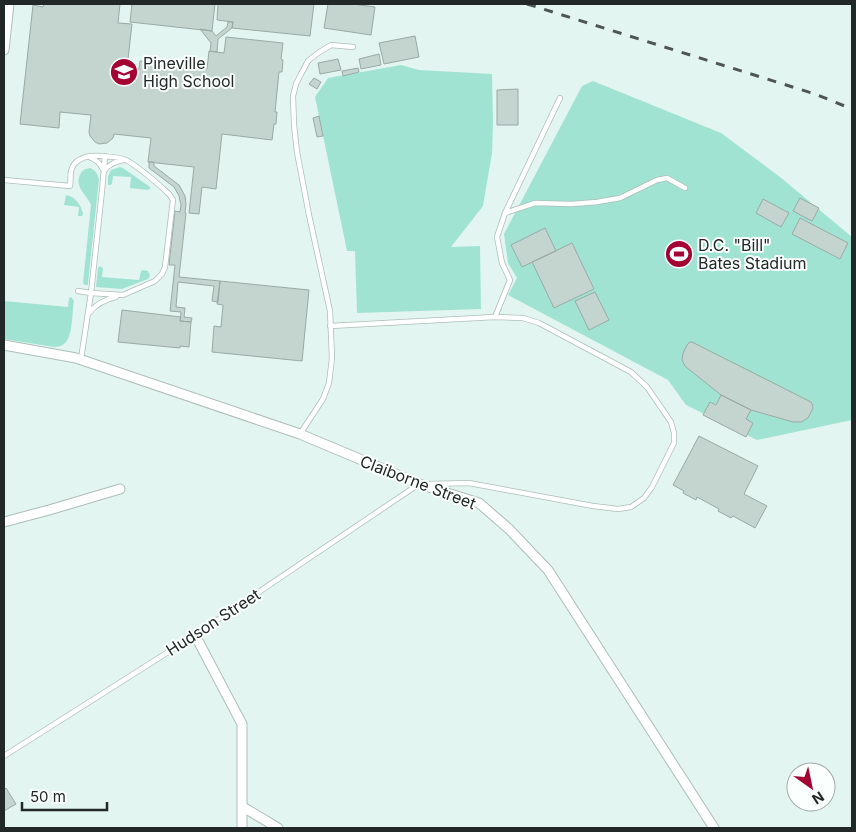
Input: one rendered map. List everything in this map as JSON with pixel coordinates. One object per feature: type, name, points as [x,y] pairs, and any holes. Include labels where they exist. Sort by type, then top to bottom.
[{"type":"street","points":[[4,50],[9,4]]},
{"type":"street","name":"Claiborne Street","points":[[4,346],[76,358],[300,434],[419,484],[479,503],[509,529],[548,570],[714,828]]},
{"type":"street","points":[[4,522],[120,489]]},
{"type":"street","points":[[195,636],[242,724],[242,828]]},
{"type":"street","points":[[243,807],[278,828]]},
{"type":"lane","points":[[300,434],[323,399],[329,383],[332,358],[330,311],[297,152],[293,96],[301,74],[308,62],[318,52],[331,45],[353,47]]},
{"type":"lane","points":[[495,317],[510,280],[502,263],[497,237],[505,213],[560,98]]},
{"type":"lane","points":[[87,156],[100,162],[104,171]]},
{"type":"lane","points":[[4,180],[70,186],[72,170],[75,164],[87,156],[105,156],[124,159],[136,166],[169,194],[173,200],[165,267],[162,274],[156,281],[98,304],[91,310],[88,316]]},
{"type":"lane","points":[[81,360],[91,293],[105,156]]},
{"type":"lane","points":[[104,171],[107,166],[124,159]]},
{"type":"lane","points":[[505,213],[535,204],[572,204],[620,198],[657,180],[667,178],[685,188]]},
{"type":"lane","points":[[78,292],[123,295]]},
{"type":"lane","points":[[330,326],[495,317],[523,318],[538,323],[631,372],[647,387],[671,422],[674,433],[674,443],[652,488],[644,498],[631,507],[618,509],[593,506],[469,483],[419,484]]},
{"type":"lane","name":"Hudson Street","points":[[4,756],[195,636],[419,484]]},
{"type":"green space","points":[[401,65],[419,70],[492,74],[492,153],[483,206],[451,247],[480,246],[481,309],[357,313],[355,251],[347,251],[315,97],[328,78]]},
{"type":"green space","name":"D.C. \"Bill\" Bates Stadium","points":[[593,81],[721,133],[780,177],[852,237],[852,420],[757,440],[686,405],[668,380],[508,295],[517,278],[508,263],[504,234],[582,86]]},
{"type":"green space","points":[[120,167],[150,187],[150,189],[130,188],[131,177],[113,176],[112,184],[108,185],[108,176],[111,170]]},
{"type":"green space","points":[[90,168],[96,172],[99,179],[88,285],[85,285],[83,283],[91,205],[80,187],[79,179],[85,169]]},
{"type":"green space","points":[[66,195],[78,202],[83,214],[82,216],[78,216],[79,207],[64,205]]},
{"type":"green space","points":[[100,266],[103,268],[102,277],[139,280],[143,270],[148,271],[150,276],[148,279],[122,289],[96,287],[98,268]]},
{"type":"green space","points":[[71,297],[74,301],[71,330],[68,340],[63,345],[54,347],[4,339],[4,301],[68,307],[69,298]]},
{"type":"building","name":"Pineville High School","points":[[44,4],[120,4],[118,23],[132,24],[127,68],[139,69],[140,61],[207,69],[209,51],[224,53],[226,37],[283,43],[282,72],[279,72],[275,112],[277,112],[276,124],[274,124],[272,140],[222,134],[216,189],[202,187],[199,214],[189,213],[194,167],[148,162],[151,138],[114,134],[113,138],[107,143],[99,144],[90,136],[91,115],[60,112],[59,128],[20,124],[33,5],[43,7]]},
{"type":"building","points":[[132,4],[215,4],[212,31],[130,22]]},
{"type":"building","points":[[218,4],[314,4],[310,36],[232,28],[233,22],[217,20]]},
{"type":"building","points":[[328,4],[353,4],[375,7],[371,35],[324,28]]},
{"type":"building","points":[[228,22],[233,22],[232,28],[218,39],[217,52],[210,51],[211,43],[200,29],[212,31],[216,36],[227,27]]},
{"type":"building","points":[[415,36],[419,57],[384,64],[379,43]]},
{"type":"building","points":[[379,54],[381,65],[361,69],[359,59]]},
{"type":"building","points":[[338,59],[341,70],[320,74],[318,63]]},
{"type":"building","points":[[358,68],[359,72],[343,76],[342,71]]},
{"type":"building","points":[[314,78],[321,82],[317,89],[309,84]]},
{"type":"building","points":[[518,89],[518,125],[497,125],[497,90]]},
{"type":"building","points":[[319,116],[323,136],[317,137],[313,118]]},
{"type":"building","points":[[149,162],[154,162],[154,166],[179,185],[185,196],[186,213],[179,277],[220,281],[218,302],[212,301],[214,286],[178,282],[176,307],[185,308],[184,317],[192,318],[191,322],[180,321],[181,312],[170,311],[175,265],[169,265],[175,211],[180,212],[179,196],[174,187],[149,168]]},
{"type":"building","points":[[800,198],[819,208],[812,221],[793,211]]},
{"type":"building","points":[[763,199],[789,213],[781,227],[756,213]]},
{"type":"building","points":[[800,218],[848,243],[840,259],[792,234]]},
{"type":"building","points":[[545,228],[556,251],[522,267],[511,245]]},
{"type":"building","points":[[572,243],[594,289],[554,308],[532,262]]},
{"type":"building","points":[[220,281],[309,290],[302,361],[212,352],[214,326],[221,327],[223,305],[217,304]]},
{"type":"building","points":[[595,292],[609,320],[589,330],[575,301]]},
{"type":"building","points":[[122,310],[181,317],[180,321],[191,322],[189,347],[180,346],[180,348],[118,342]]},
{"type":"building","points":[[690,342],[811,402],[813,408],[808,418],[801,422],[793,422],[751,410],[721,395],[684,364],[682,360],[683,353]]},
{"type":"building","points":[[721,395],[751,410],[746,419],[753,423],[746,437],[703,415],[710,402],[716,405]]},
{"type":"building","points":[[699,436],[758,466],[744,494],[767,506],[755,528],[733,516],[731,518],[697,497],[696,500],[673,485]]},
{"type":"building","points":[[6,788],[16,804],[4,811],[4,790]]},
{"type":"railway","points":[[527,4],[815,94],[852,109]]},
{"type":"place","name":"Pineville High School","points":[[124,72]]},
{"type":"place","name":"D.C. \"Bill\" Bates Stadium","points":[[679,254]]}]
